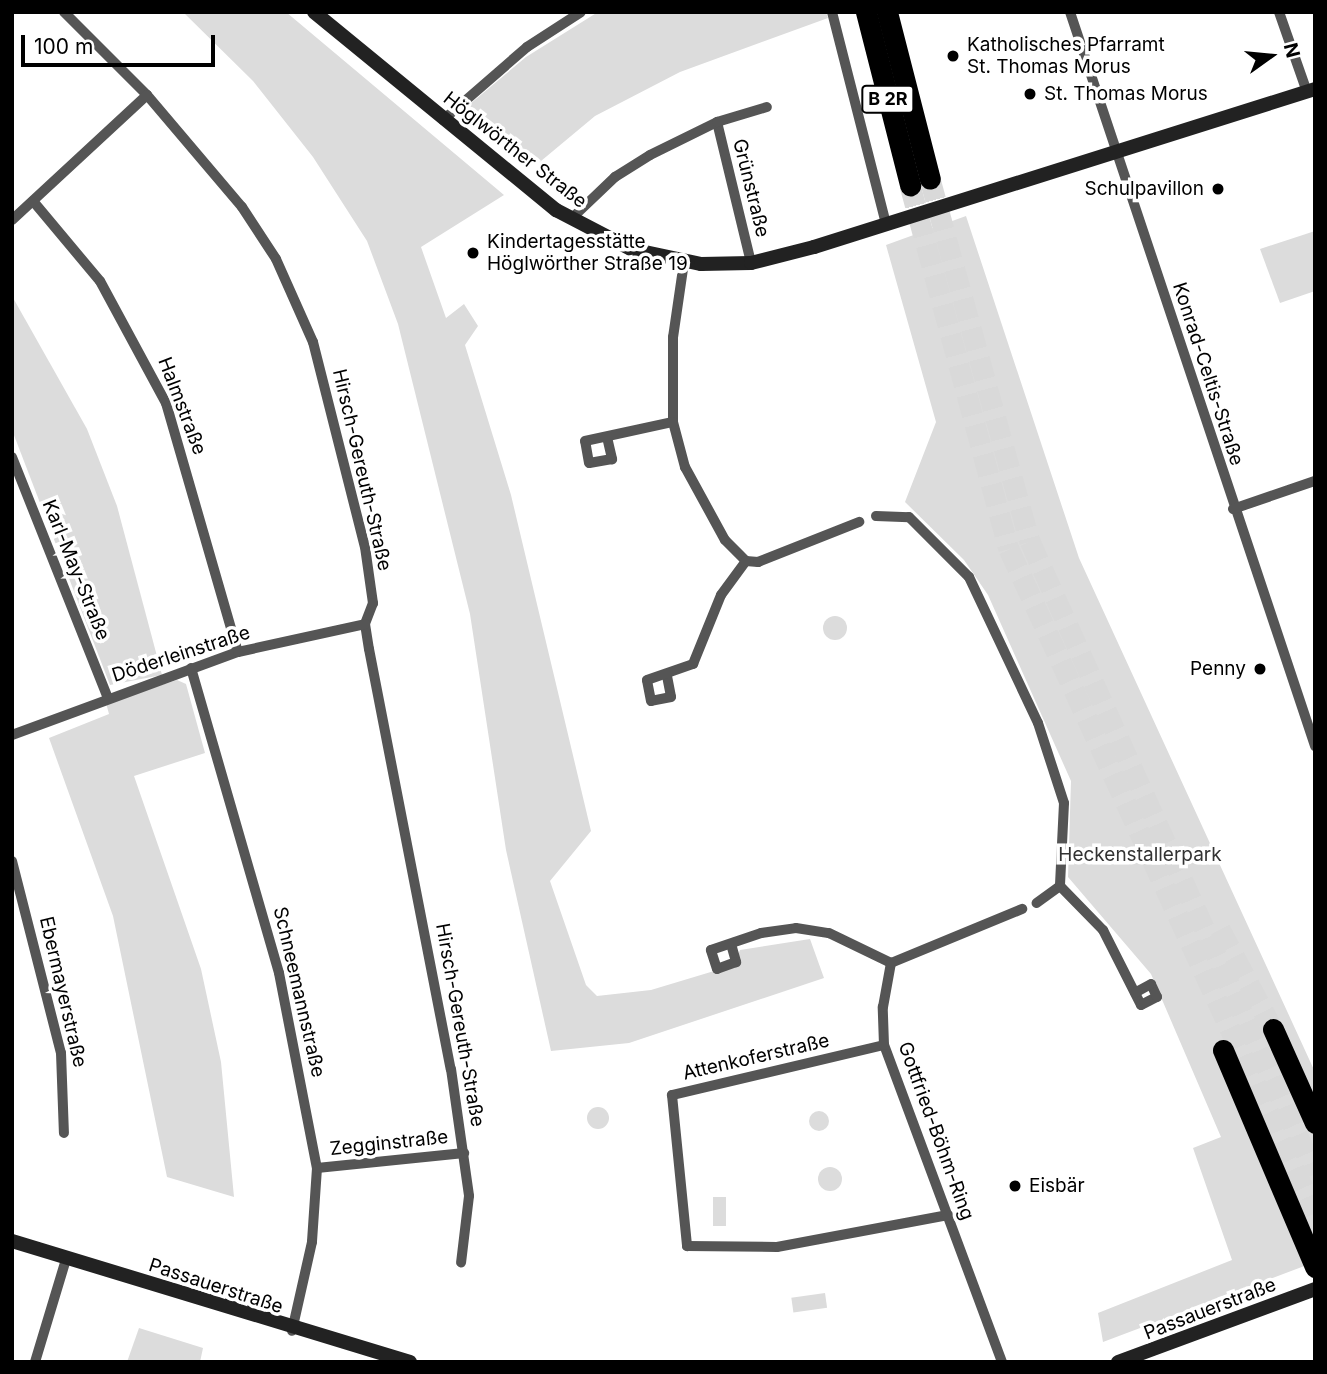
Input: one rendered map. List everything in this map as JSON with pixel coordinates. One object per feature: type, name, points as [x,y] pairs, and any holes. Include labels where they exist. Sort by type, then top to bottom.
[{"type":"highway","name":"B 2R","points":[[866,12],[920,182],[887,12]]},
{"type":"highway","points":[[1273,1028],[1315,1123]]},
{"type":"highway","points":[[1223,1050],[1315,1267]]},
{"type":"street","name":"Hirsch-Gereuth-Straße","points":[[64,12],[147,95],[242,207],[276,259],[313,342],[370,572],[373,603],[365,624],[464,1153],[469,1196],[461,1263]]},
{"type":"street","name":"Höglwörther Straße","points":[[314,12],[443,120],[571,219],[631,249],[684,262],[751,263],[886,224],[1311,91]]},
{"type":"street","points":[[443,120],[565,16],[581,12]]},
{"type":"street","points":[[832,12],[886,224]]},
{"type":"street","name":"Konrad-Celtis-Straße","points":[[1070,12],[1118,151],[1233,509],[1315,746]]},
{"type":"street","points":[[1279,12],[1311,91]]},
{"type":"street","points":[[12,220],[147,95]]},
{"type":"street","name":"Grünstraße","points":[[571,219],[615,177],[717,122],[767,107]]},
{"type":"street","name":"Grünstraße","points":[[717,122],[751,263]]},
{"type":"street","name":"Halmstraße","points":[[33,201],[100,281],[166,403],[238,652]]},
{"type":"street","points":[[684,262],[674,337],[673,422],[696,493],[725,540],[746,561]]},
{"type":"street","points":[[607,437],[673,422]]},
{"type":"street","name":"Karl-May-Straße","points":[[12,457],[107,696]]},
{"type":"street","points":[[1233,509],[1315,481]]},
{"type":"street","points":[[876,516],[909,517],[979,592],[1063,786],[1060,886],[1102,930],[1135,993]]},
{"type":"street","points":[[667,676],[693,664],[721,595],[746,561],[859,522]]},
{"type":"street","name":"Döderleinstraße","points":[[12,735],[107,696],[238,652],[365,624]]},
{"type":"street","name":"Schneemannstraße","points":[[191,668],[279,973],[317,1168],[312,1242],[292,1331]]},
{"type":"street","name":"Ebermayerstraße","points":[[12,861],[61,1053],[64,1133]]},
{"type":"street","points":[[1037,903],[1060,886]]},
{"type":"street","points":[[731,944],[761,933],[815,928],[891,963],[1022,909]]},
{"type":"street","name":"Gottfried-Böhm-Ring","points":[[891,963],[884,1045],[1002,1362]]},
{"type":"street","name":"Attenkoferstraße","points":[[884,1045],[672,1095],[687,1246],[777,1247],[948,1215]]},
{"type":"street","name":"Zegginstraße","points":[[317,1168],[464,1153]]},
{"type":"street","name":"Passauerstraße","points":[[12,1241],[292,1331],[410,1362]]},
{"type":"street","points":[[36,1362],[66,1258]]},
{"type":"street","name":"Passauerstraße","points":[[1118,1362],[1144,1359],[1315,1289]]},
{"type":"green space","points":[[183,12],[286,12],[504,195],[421,247],[446,318],[464,304],[478,326],[465,345],[511,495],[591,831],[550,881],[586,985],[597,996],[651,990],[734,965],[740,950],[810,939],[824,978],[629,1043],[551,1051],[506,850],[470,614],[398,324],[367,241],[313,157],[253,81]]},
{"type":"green space","points":[[598,12],[826,12],[828,18],[680,72],[595,116],[535,166],[464,109],[526,57]]},
{"type":"green space","name":"Heckenstallerpark","points":[[966,216],[1079,558],[1315,1072],[1315,1262],[1103,1342],[1098,1313],[1232,1260],[1193,1148],[1221,1137],[1151,974],[1068,877],[1071,781],[988,595],[964,560],[905,502],[936,422],[886,245]]},
{"type":"green space","points":[[1315,231],[1315,291],[1280,303],[1260,249]]},
{"type":"green space","points":[[12,296],[87,429],[117,506],[162,675],[110,685],[12,430]]},
{"type":"green space","points":[[835,616],[844,619],[847,628],[844,637],[835,640],[826,637],[823,628],[826,619]]},
{"type":"green space","points":[[177,680],[186,684],[205,753],[134,776],[201,969],[221,1062],[234,1197],[167,1177],[113,916],[49,738],[109,714],[106,703]]},
{"type":"green space","points":[[598,1107],[606,1110],[609,1118],[606,1126],[598,1129],[590,1126],[587,1118],[590,1110]]},
{"type":"green space","points":[[815,1111],[823,1111],[829,1121],[823,1131],[815,1131],[809,1125],[809,1117]]},
{"type":"green space","points":[[830,1167],[839,1170],[842,1179],[839,1188],[830,1191],[821,1188],[818,1179],[821,1170]]},
{"type":"green space","points":[[713,1197],[726,1197],[726,1226],[713,1226]]},
{"type":"green space","points":[[825,1293],[827,1308],[793,1313],[791,1298]]},
{"type":"green space","points":[[139,1328],[203,1348],[200,1362],[127,1362]]},
{"type":"tunnel","points":[[930,179],[1030,541],[1315,1174]]},
{"type":"tunnel","points":[[910,185],[1009,549],[1315,1213]]},
{"type":"tunnel","points":[[1220,929],[1273,1029]]},
{"type":"place","name":"Katholisches Pfarramt St. Thomas Morus","points":[[953,56]]},
{"type":"place","name":"St. Thomas Morus","points":[[1030,94]]},
{"type":"place","name":"Schulpavillon","points":[[1218,189]]},
{"type":"place","name":"Kindertagesstätte Höglwörther Straße 19","points":[[473,253]]},
{"type":"place","name":"Penny","points":[[1260,669]]},
{"type":"place","name":"Eisbär","points":[[1015,1186]]}]
